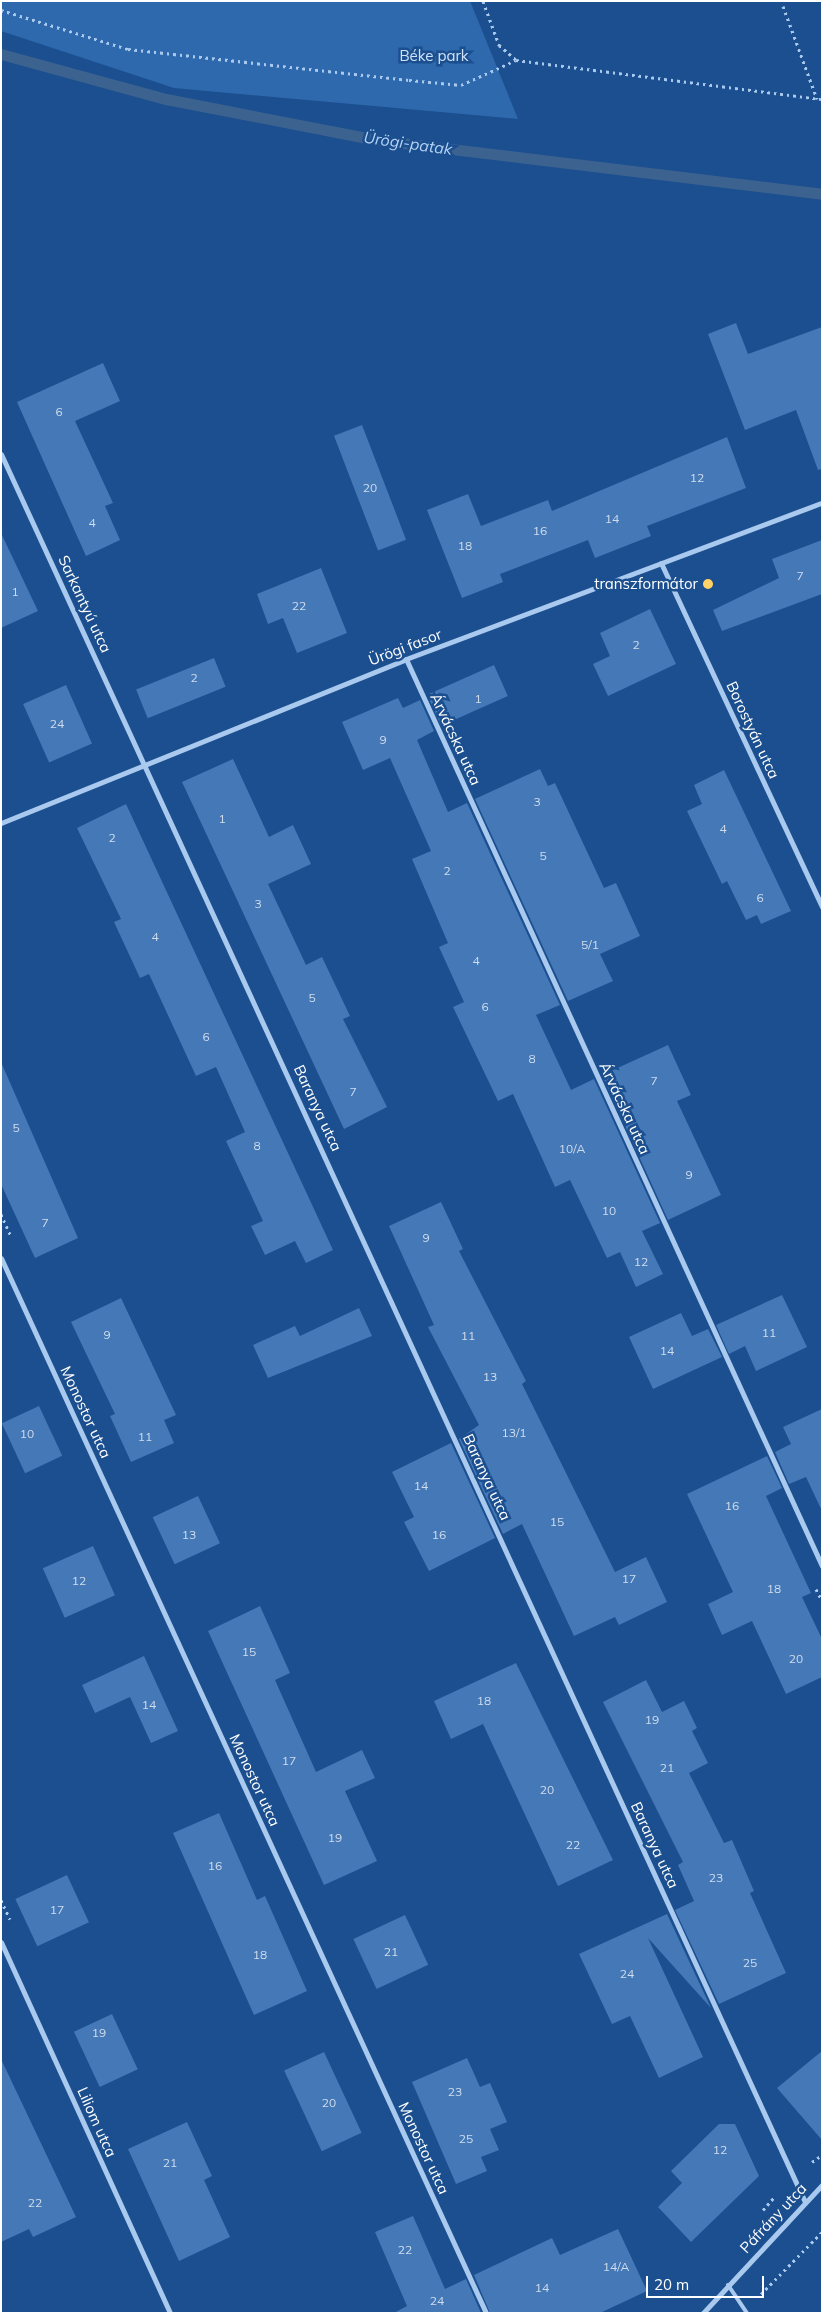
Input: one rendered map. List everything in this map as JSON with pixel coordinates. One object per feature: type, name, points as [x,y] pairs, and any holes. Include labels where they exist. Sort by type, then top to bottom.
[{"type":"street","name":"Sarkantyú utca","points":[[1,454],[146,763]]},
{"type":"street","name":"Ürögi fasor","points":[[1,824],[146,763],[406,659],[822,503]]},
{"type":"street","name":"Borostyán utca","points":[[661,563],[822,908]]},
{"type":"street","name":"Árvácska utca","points":[[406,659],[822,1566]]},
{"type":"street","name":"Baranya utca","points":[[146,763],[804,2200]]},
{"type":"street","name":"Monostor utca","points":[[1,1258],[486,2313]]},
{"type":"street","name":"Liliom utca","points":[[1,1942],[170,2313]]},
{"type":"street","name":"Páfrány utca","points":[[703,2313],[804,2200],[822,2185]]},
{"type":"lane","points":[[728,2285],[746,2311]]},
{"type":"path","points":[[483,1],[499,44],[516,60]]},
{"type":"path","points":[[1,10],[128,49],[409,80],[461,84],[516,60],[820,99],[782,6]]},
{"type":"path","points":[[814,1583],[822,1601]]},
{"type":"path","points":[[804,2164],[822,2156]]},
{"type":"path","points":[[746,2311],[822,2232]]},
{"type":"green space","name":"Béke park","points":[[1,1],[470,1],[518,119],[174,88],[1,31]]},
{"type":"building","points":[[736,323],[748,354],[822,327],[822,469],[818,470],[796,410],[745,430],[708,334]]},
{"type":"building","points":[[103,363],[120,401],[75,421],[113,503],[105,506],[120,540],[86,556],[17,402]]},
{"type":"building","points":[[362,425],[406,540],[378,551],[334,436]]},
{"type":"building","points":[[727,437],[746,488],[647,526],[651,536],[595,558],[588,540],[500,574],[503,582],[462,598],[427,510],[468,494],[481,526],[548,500],[552,511]]},
{"type":"building","points":[[1,533],[38,611],[1,628]]},
{"type":"building","points":[[822,540],[822,594],[722,631],[713,610],[779,578],[772,559]]},
{"type":"building","points":[[321,568],[347,633],[297,653],[283,618],[268,624],[257,594]]},
{"type":"building","points":[[650,609],[676,664],[608,696],[593,664],[610,656],[600,633]]},
{"type":"building","points":[[214,658],[226,687],[148,718],[136,689]]},
{"type":"building","points":[[494,665],[508,696],[441,726],[427,695]]},
{"type":"building","points":[[66,685],[92,743],[49,763],[23,704]]},
{"type":"building","points":[[398,698],[403,708],[420,700],[434,731],[417,740],[448,812],[467,803],[560,1005],[536,1015],[571,1090],[594,1079],[660,1223],[642,1231],[663,1274],[636,1287],[620,1252],[607,1258],[570,1180],[555,1187],[513,1094],[498,1101],[453,1007],[464,1002],[439,947],[448,943],[412,859],[431,851],[390,758],[363,770],[342,722]]},
{"type":"building","points":[[233,759],[269,837],[293,825],[311,864],[268,884],[306,965],[322,957],[350,1016],[343,1019],[387,1107],[344,1129],[182,782]]},
{"type":"building","points":[[540,769],[548,786],[555,783],[604,888],[616,883],[640,936],[600,954],[613,981],[568,1001],[475,799]]},
{"type":"building","points":[[724,770],[791,911],[761,924],[757,915],[746,920],[727,881],[722,884],[687,811],[702,804],[694,785]]},
{"type":"building","points":[[126,804],[333,1250],[306,1263],[295,1241],[265,1255],[251,1226],[263,1221],[226,1141],[245,1132],[216,1067],[196,1076],[149,974],[140,978],[114,922],[121,919],[77,828]]},
{"type":"building","points":[[668,1045],[691,1095],[677,1101],[721,1195],[668,1220],[602,1075]]},
{"type":"building","points":[[1,1062],[78,1238],[35,1258],[1,1184]]},
{"type":"building","points":[[441,1202],[463,1249],[459,1251],[526,1381],[522,1384],[615,1572],[646,1557],[667,1602],[619,1625],[615,1617],[574,1636],[522,1524],[503,1534],[459,1439],[479,1425],[428,1327],[434,1325],[389,1226]]},
{"type":"building","points":[[782,1295],[807,1347],[756,1371],[745,1346],[729,1354],[716,1325]]},
{"type":"building","points":[[121,1298],[176,1415],[164,1420],[174,1443],[131,1462],[110,1416],[115,1414],[71,1322]]},
{"type":"building","points":[[359,1308],[372,1336],[268,1378],[253,1345],[295,1326],[300,1336]]},
{"type":"building","points":[[681,1313],[692,1336],[708,1329],[722,1357],[653,1389],[629,1337]]},
{"type":"building","points":[[39,1406],[62,1456],[25,1473],[2,1423]]},
{"type":"building","points":[[822,1409],[822,1511],[806,1477],[789,1484],[775,1452],[791,1444],[783,1427]]},
{"type":"building","points":[[451,1443],[495,1538],[429,1571],[404,1522],[414,1517],[392,1472]]},
{"type":"building","points":[[767,1456],[782,1488],[766,1496],[811,1593],[802,1597],[822,1639],[822,1677],[786,1694],[752,1621],[722,1635],[708,1604],[733,1592],[687,1494]]},
{"type":"building","points":[[198,1496],[220,1543],[175,1564],[153,1517]]},
{"type":"building","points":[[93,1546],[115,1595],[65,1618],[43,1568]]},
{"type":"building","points":[[260,1606],[290,1673],[275,1680],[316,1772],[362,1750],[375,1778],[345,1791],[377,1861],[324,1885],[208,1631]]},
{"type":"building","points":[[144,1656],[178,1731],[151,1743],[130,1697],[95,1713],[82,1685]]},
{"type":"building","points":[[516,1663],[613,1860],[558,1886],[483,1724],[451,1739],[434,1701]]},
{"type":"building","points":[[646,1680],[662,1712],[684,1701],[697,1728],[692,1731],[708,1763],[689,1773],[724,1843],[732,1840],[754,1891],[750,1893],[786,1973],[719,2004],[675,1910],[694,1901],[678,1865],[683,1862],[603,1702]]},
{"type":"building","points":[[219,1813],[257,1900],[265,1896],[307,1991],[254,2015],[173,1833]]},
{"type":"building","points":[[67,1875],[89,1922],[37,1946],[15,1899]]},
{"type":"building","points":[[667,1914],[711,2008],[648,1938],[703,2057],[659,2078],[630,2016],[612,2024],[579,1954]]},
{"type":"building","points":[[405,1915],[428,1965],[377,1989],[353,1939]]},
{"type":"building","points":[[112,2014],[138,2069],[100,2087],[74,2032]]},
{"type":"building","points":[[822,2051],[822,2140],[777,2088]]},
{"type":"building","points":[[324,2052],[362,2133],[322,2151],[284,2071]]},
{"type":"building","points":[[467,2058],[480,2087],[490,2083],[507,2122],[490,2129],[499,2150],[481,2157],[487,2171],[456,2184],[412,2082]]},
{"type":"building","points":[[1,2059],[76,2217],[33,2237],[29,2229],[1,2242]]},
{"type":"building","points":[[187,2122],[212,2176],[204,2180],[230,2237],[179,2261],[128,2149]]},
{"type":"building","points":[[719,2124],[735,2124],[759,2176],[691,2242],[658,2207],[682,2183],[671,2171]]},
{"type":"building","points":[[413,2216],[445,2289],[466,2279],[481,2313],[394,2313],[407,2306],[375,2232]]},
{"type":"building","points":[[618,2229],[647,2291],[600,2313],[490,2313],[474,2275],[552,2238],[560,2255]]},
{"type":"waterway","name":"Ürögi-patak","points":[[1,54],[166,99],[377,140],[822,194]]},
{"type":"place","name":"transzformátor","points":[[708,584]]}]
